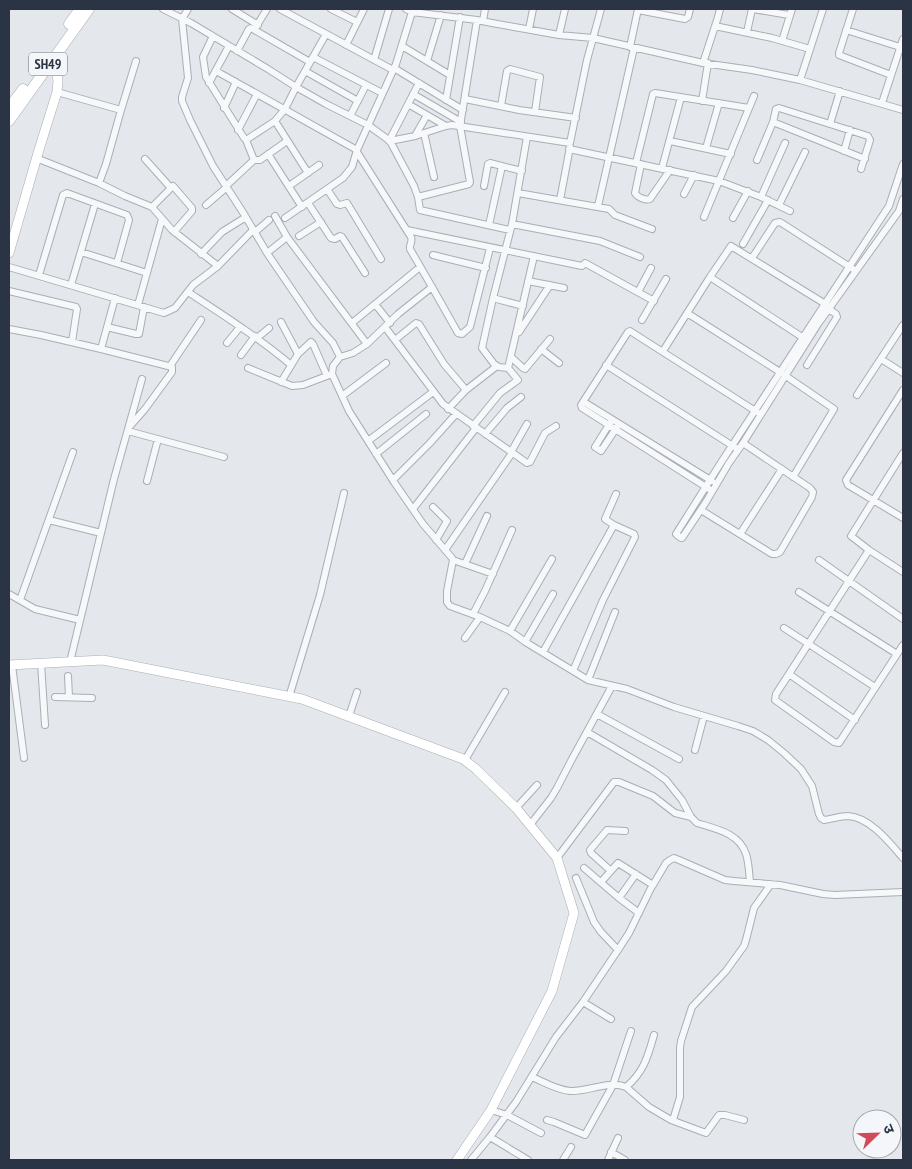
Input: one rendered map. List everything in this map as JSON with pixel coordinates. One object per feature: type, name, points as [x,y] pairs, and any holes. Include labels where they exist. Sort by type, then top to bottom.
[{"type":"main road","name":"SH49","points":[[9,108],[80,9]]},
{"type":"main road","name":"SH49","points":[[9,121],[89,9]]},
{"type":"street","points":[[163,9],[182,18],[296,87],[368,125],[390,141],[408,174],[418,197],[420,210],[489,225],[600,241],[640,258]]},
{"type":"street","points":[[188,9],[182,18],[188,78],[182,93],[182,101],[190,120],[213,166],[267,253],[307,313],[333,343],[340,356]]},
{"type":"street","points":[[232,9],[256,27],[311,59],[382,93]]},
{"type":"street","points":[[237,51],[249,29],[256,27],[267,9]]},
{"type":"street","points":[[283,9],[346,45],[419,83],[463,110]]},
{"type":"street","points":[[331,9],[357,22]]},
{"type":"street","points":[[346,45],[364,9]]},
{"type":"street","points":[[374,60],[389,9]]},
{"type":"street","points":[[418,197],[469,184],[470,182],[461,124],[480,20],[485,9]]},
{"type":"street","points":[[529,29],[533,9]]},
{"type":"street","points":[[559,35],[565,9]]},
{"type":"street","points":[[560,200],[587,60],[601,9]]},
{"type":"street","points":[[598,206],[632,47],[638,9],[665,12],[687,18],[690,9]]},
{"type":"street","points":[[702,101],[706,63],[720,9]]},
{"type":"street","points":[[747,32],[753,9],[790,12],[782,41]]},
{"type":"street","points":[[800,80],[823,9]]},
{"type":"street","points":[[854,9],[839,53],[840,56],[891,75]]},
{"type":"street","points":[[285,218],[347,174],[352,167],[368,125],[394,69],[402,46],[409,10],[444,13],[559,35],[593,38],[706,63],[752,70],[800,80],[903,110]]},
{"type":"street","points":[[427,61],[444,13]]},
{"type":"street","points":[[446,100],[460,17]]},
{"type":"street","points":[[716,26],[747,32],[810,49]]},
{"type":"street","points":[[846,30],[900,47]]},
{"type":"street","points":[[246,140],[275,121],[285,109],[326,34]]},
{"type":"street","points":[[212,36],[203,57],[206,77],[246,140],[254,160]]},
{"type":"street","points":[[882,103],[903,39]]},
{"type":"street","points":[[209,83],[229,46]]},
{"type":"street","points":[[402,46],[450,75]]},
{"type":"street","points":[[9,253],[57,92],[58,80],[53,57]]},
{"type":"street","points":[[99,184],[136,62]]},
{"type":"street","points":[[501,106],[507,71],[510,70],[540,77],[534,112]]},
{"type":"street","points":[[216,71],[357,151],[412,239],[410,249],[458,333],[462,334],[470,327],[490,248]]},
{"type":"street","points":[[305,71],[358,101]]},
{"type":"street","points":[[224,108],[236,82]]},
{"type":"street","points":[[390,141],[419,83]]},
{"type":"street","points":[[350,116],[366,85]]},
{"type":"street","points":[[830,124],[840,91]]},
{"type":"street","points":[[57,92],[121,110]]},
{"type":"street","points":[[670,170],[650,199],[648,200],[636,194],[639,163],[652,95],[655,93],[749,108]]},
{"type":"street","points":[[238,130],[257,94]]},
{"type":"street","points":[[413,94],[461,124]]},
{"type":"street","points":[[704,217],[754,96]]},
{"type":"street","points":[[662,168],[681,98]]},
{"type":"street","points":[[465,99],[576,118]]},
{"type":"street","points":[[706,148],[719,103]]},
{"type":"street","points":[[408,104],[446,126]]},
{"type":"street","points":[[757,160],[778,108],[870,138],[861,169]]},
{"type":"street","points":[[414,136],[427,115]]},
{"type":"street","points":[[275,121],[308,173]]},
{"type":"street","points":[[772,122],[865,159]]},
{"type":"street","points":[[390,141],[446,126],[461,124],[570,146],[609,158],[719,180],[790,210]]},
{"type":"street","points":[[844,151],[850,130]]},
{"type":"street","points":[[424,133],[434,177]]},
{"type":"street","points":[[412,508],[500,393],[518,380],[508,368],[496,366],[482,348],[511,227],[527,137]]},
{"type":"street","points":[[206,205],[254,160],[260,160],[287,141]]},
{"type":"street","points":[[670,141],[731,154]]},
{"type":"street","points":[[743,244],[764,198],[785,142]]},
{"type":"street","points":[[779,205],[805,152]]},
{"type":"street","points":[[268,154],[289,186],[321,222],[333,239],[342,237],[364,273]]},
{"type":"street","points":[[36,158],[152,207],[174,232],[218,266]]},
{"type":"street","points":[[144,159],[171,188],[173,186],[193,210],[174,232]]},
{"type":"street","points":[[484,186],[488,164],[522,171]]},
{"type":"street","points":[[758,412],[743,443],[735,448],[729,463],[701,510],[682,538],[677,536],[676,534],[710,480],[735,448],[758,412],[828,306],[850,266],[889,206],[903,164]]},
{"type":"street","points":[[289,186],[319,166]]},
{"type":"street","points":[[489,225],[502,166]]},
{"type":"street","points":[[684,194],[694,175]]},
{"type":"street","points":[[152,207],[171,188]]},
{"type":"street","points":[[327,189],[337,204],[347,203],[381,259]]},
{"type":"street","points":[[733,218],[748,191]]},
{"type":"street","points":[[828,306],[902,208],[903,198],[894,191]]},
{"type":"street","points":[[39,276],[63,195],[67,193],[129,217],[117,263]]},
{"type":"street","points":[[518,193],[598,206],[608,209],[615,215],[652,229]]},
{"type":"street","points":[[891,201],[902,208]]},
{"type":"street","points":[[71,285],[94,204]]},
{"type":"street","points":[[201,254],[222,232],[246,217]]},
{"type":"street","points":[[9,267],[166,312],[175,308],[193,285],[218,266],[254,231],[272,218],[367,344]]},
{"type":"street","points":[[107,327],[139,334],[141,306],[147,273],[162,219]]},
{"type":"street","points":[[299,236],[321,222]]},
{"type":"street","points":[[752,258],[775,223],[780,222],[856,271]]},
{"type":"street","points":[[407,230],[582,266],[585,263],[654,301]]},
{"type":"street","points":[[267,253],[287,237]]},
{"type":"street","points":[[663,351],[731,246],[828,306],[836,314],[836,318],[807,365]]},
{"type":"street","points":[[81,252],[147,273]]},
{"type":"street","points":[[433,255],[486,268]]},
{"type":"street","points":[[508,368],[534,256]]},
{"type":"street","points":[[352,323],[420,267]]},
{"type":"street","points":[[638,292],[650,268]]},
{"type":"street","points":[[710,277],[806,339]]},
{"type":"street","points":[[642,320],[666,279]]},
{"type":"street","points":[[528,281],[564,288]]},
{"type":"street","points":[[516,337],[550,285]]},
{"type":"street","points":[[248,368],[292,386],[298,386],[329,375],[340,356],[353,353],[367,344],[418,297],[432,287]]},
{"type":"street","points":[[9,291],[76,307],[72,342]]},
{"type":"street","points":[[188,292],[256,337],[291,366]]},
{"type":"street","points":[[102,349],[115,298]]},
{"type":"street","points":[[493,298],[523,306]]},
{"type":"street","points":[[375,304],[395,340],[443,404],[512,453],[529,463],[545,433],[556,426]]},
{"type":"street","points":[[687,313],[834,409],[794,477]]},
{"type":"street","points":[[170,366],[201,320]]},
{"type":"street","points":[[281,322],[298,354]]},
{"type":"street","points":[[395,340],[416,323],[419,324],[444,364],[466,390]]},
{"type":"street","points":[[857,395],[903,325]]},
{"type":"street","points":[[227,343],[240,327]]},
{"type":"street","points":[[241,355],[256,337],[269,328]]},
{"type":"street","points":[[9,329],[102,349],[173,368],[172,372],[128,429]]},
{"type":"street","points":[[712,491],[654,450],[614,424],[582,408],[581,405],[630,331],[758,412]]},
{"type":"street","points":[[511,357],[525,369],[550,339]]},
{"type":"street","points":[[281,382],[298,354],[309,342],[312,342],[349,411],[392,480],[436,540],[453,560],[493,574]]},
{"type":"street","points":[[542,349],[559,363]]},
{"type":"street","points":[[881,359],[903,373]]},
{"type":"street","points":[[342,396],[386,363]]},
{"type":"street","points":[[606,365],[735,448]]},
{"type":"street","points":[[448,409],[466,390],[496,366]]},
{"type":"street","points":[[70,662],[114,480],[142,379]]},
{"type":"street","points":[[903,390],[846,480],[848,485],[903,518]]},
{"type":"street","points":[[368,441],[433,392]]},
{"type":"street","points":[[485,434],[507,408],[521,397]]},
{"type":"street","points":[[376,454],[426,414]]},
{"type":"street","points":[[392,480],[430,444],[456,414]]},
{"type":"street","points":[[445,550],[512,453],[527,424]]},
{"type":"street","points":[[128,429],[224,457]]},
{"type":"street","points":[[147,481],[158,439]]},
{"type":"street","points":[[701,510],[772,554],[780,552],[812,497],[813,492],[810,488],[743,443]]},
{"type":"street","points":[[654,450],[716,484]]},
{"type":"street","points":[[20,600],[73,452]]},
{"type":"street","points":[[903,452],[851,536],[903,572]]},
{"type":"street","points":[[740,534],[782,469]]},
{"type":"street","points":[[289,697],[320,595],[344,492]]},
{"type":"street","points":[[573,671],[603,600],[635,537],[634,534],[605,519],[616,494]]},
{"type":"street","points":[[433,507],[447,519],[436,540]]},
{"type":"street","points":[[465,564],[487,516]]},
{"type":"street","points":[[49,520],[101,533]]},
{"type":"street","points":[[543,652],[614,525]]},
{"type":"street","points":[[466,638],[512,530]]},
{"type":"street","points":[[869,550],[776,694],[775,700],[834,742],[839,743],[903,645]]},
{"type":"street","points":[[510,631],[552,559]]},
{"type":"street","points":[[453,560],[447,591],[447,602],[450,606],[510,631],[588,680],[627,689],[674,707],[738,726],[768,740],[801,769],[812,786],[821,818],[824,820],[847,816],[859,818],[873,827],[903,858]]},
{"type":"street","points":[[818,560],[903,619]]},
{"type":"street","points":[[799,592],[897,654]]},
{"type":"street","points":[[9,594],[34,609],[80,620]]},
{"type":"street","points":[[525,642],[553,594]]},
{"type":"street","points":[[588,680],[616,612]]},
{"type":"street","points":[[784,628],[875,687]]},
{"type":"street","points":[[24,758],[10,665],[103,660],[302,699],[465,760],[476,769],[516,808],[557,858],[574,913],[552,992],[491,1110],[457,1160]]},
{"type":"street","points":[[41,663],[45,724]]},
{"type":"street","points":[[789,674],[855,720]]},
{"type":"street","points":[[68,676],[69,697]]},
{"type":"street","points":[[530,825],[551,798],[612,686]]},
{"type":"street","points":[[348,716],[357,692]]},
{"type":"street","points":[[465,760],[505,692]]},
{"type":"street","points":[[55,697],[92,698]]},
{"type":"street","points":[[597,714],[679,759]]},
{"type":"street","points":[[695,750],[704,716]]},
{"type":"street","points":[[587,732],[666,780],[697,823],[728,832],[742,846],[746,855],[750,882]]},
{"type":"street","points":[[557,858],[614,782],[619,782],[653,796],[675,813],[691,817]]},
{"type":"street","points":[[516,808],[537,785]]},
{"type":"street","points":[[611,871],[590,850],[606,830],[625,831]]},
{"type":"street","points":[[471,1160],[490,1138],[524,1091],[556,1037],[583,1002],[618,950],[629,933],[653,885],[666,863],[670,860],[674,858],[725,880],[771,884],[823,894],[903,892]]},
{"type":"street","points":[[601,882],[620,863],[653,885]]},
{"type":"street","points":[[584,868],[639,913]]},
{"type":"street","points":[[619,898],[636,874]]},
{"type":"street","points":[[576,878],[594,922],[618,950]]},
{"type":"street","points":[[671,1120],[674,1119],[680,1097],[680,1048],[692,1007],[726,972],[744,946],[754,908],[771,884]]},
{"type":"street","points":[[583,1002],[611,1019]]},
{"type":"street","points":[[547,1120],[585,1136],[613,1085],[631,1031]]},
{"type":"street","points":[[626,1087],[638,1076],[644,1067],[654,1035]]},
{"type":"street","points":[[532,1077],[569,1091],[613,1085],[626,1087],[649,1107],[671,1120],[707,1133],[719,1115],[744,1120]]},
{"type":"street","points":[[491,1110],[507,1115],[541,1133]]},
{"type":"street","points":[[490,1138],[528,1160]]},
{"type":"street","points":[[608,1160],[618,1138]]},
{"type":"street","points":[[563,1160],[572,1147]]},
{"type":"street","points":[[611,1152],[625,1160]]}]
